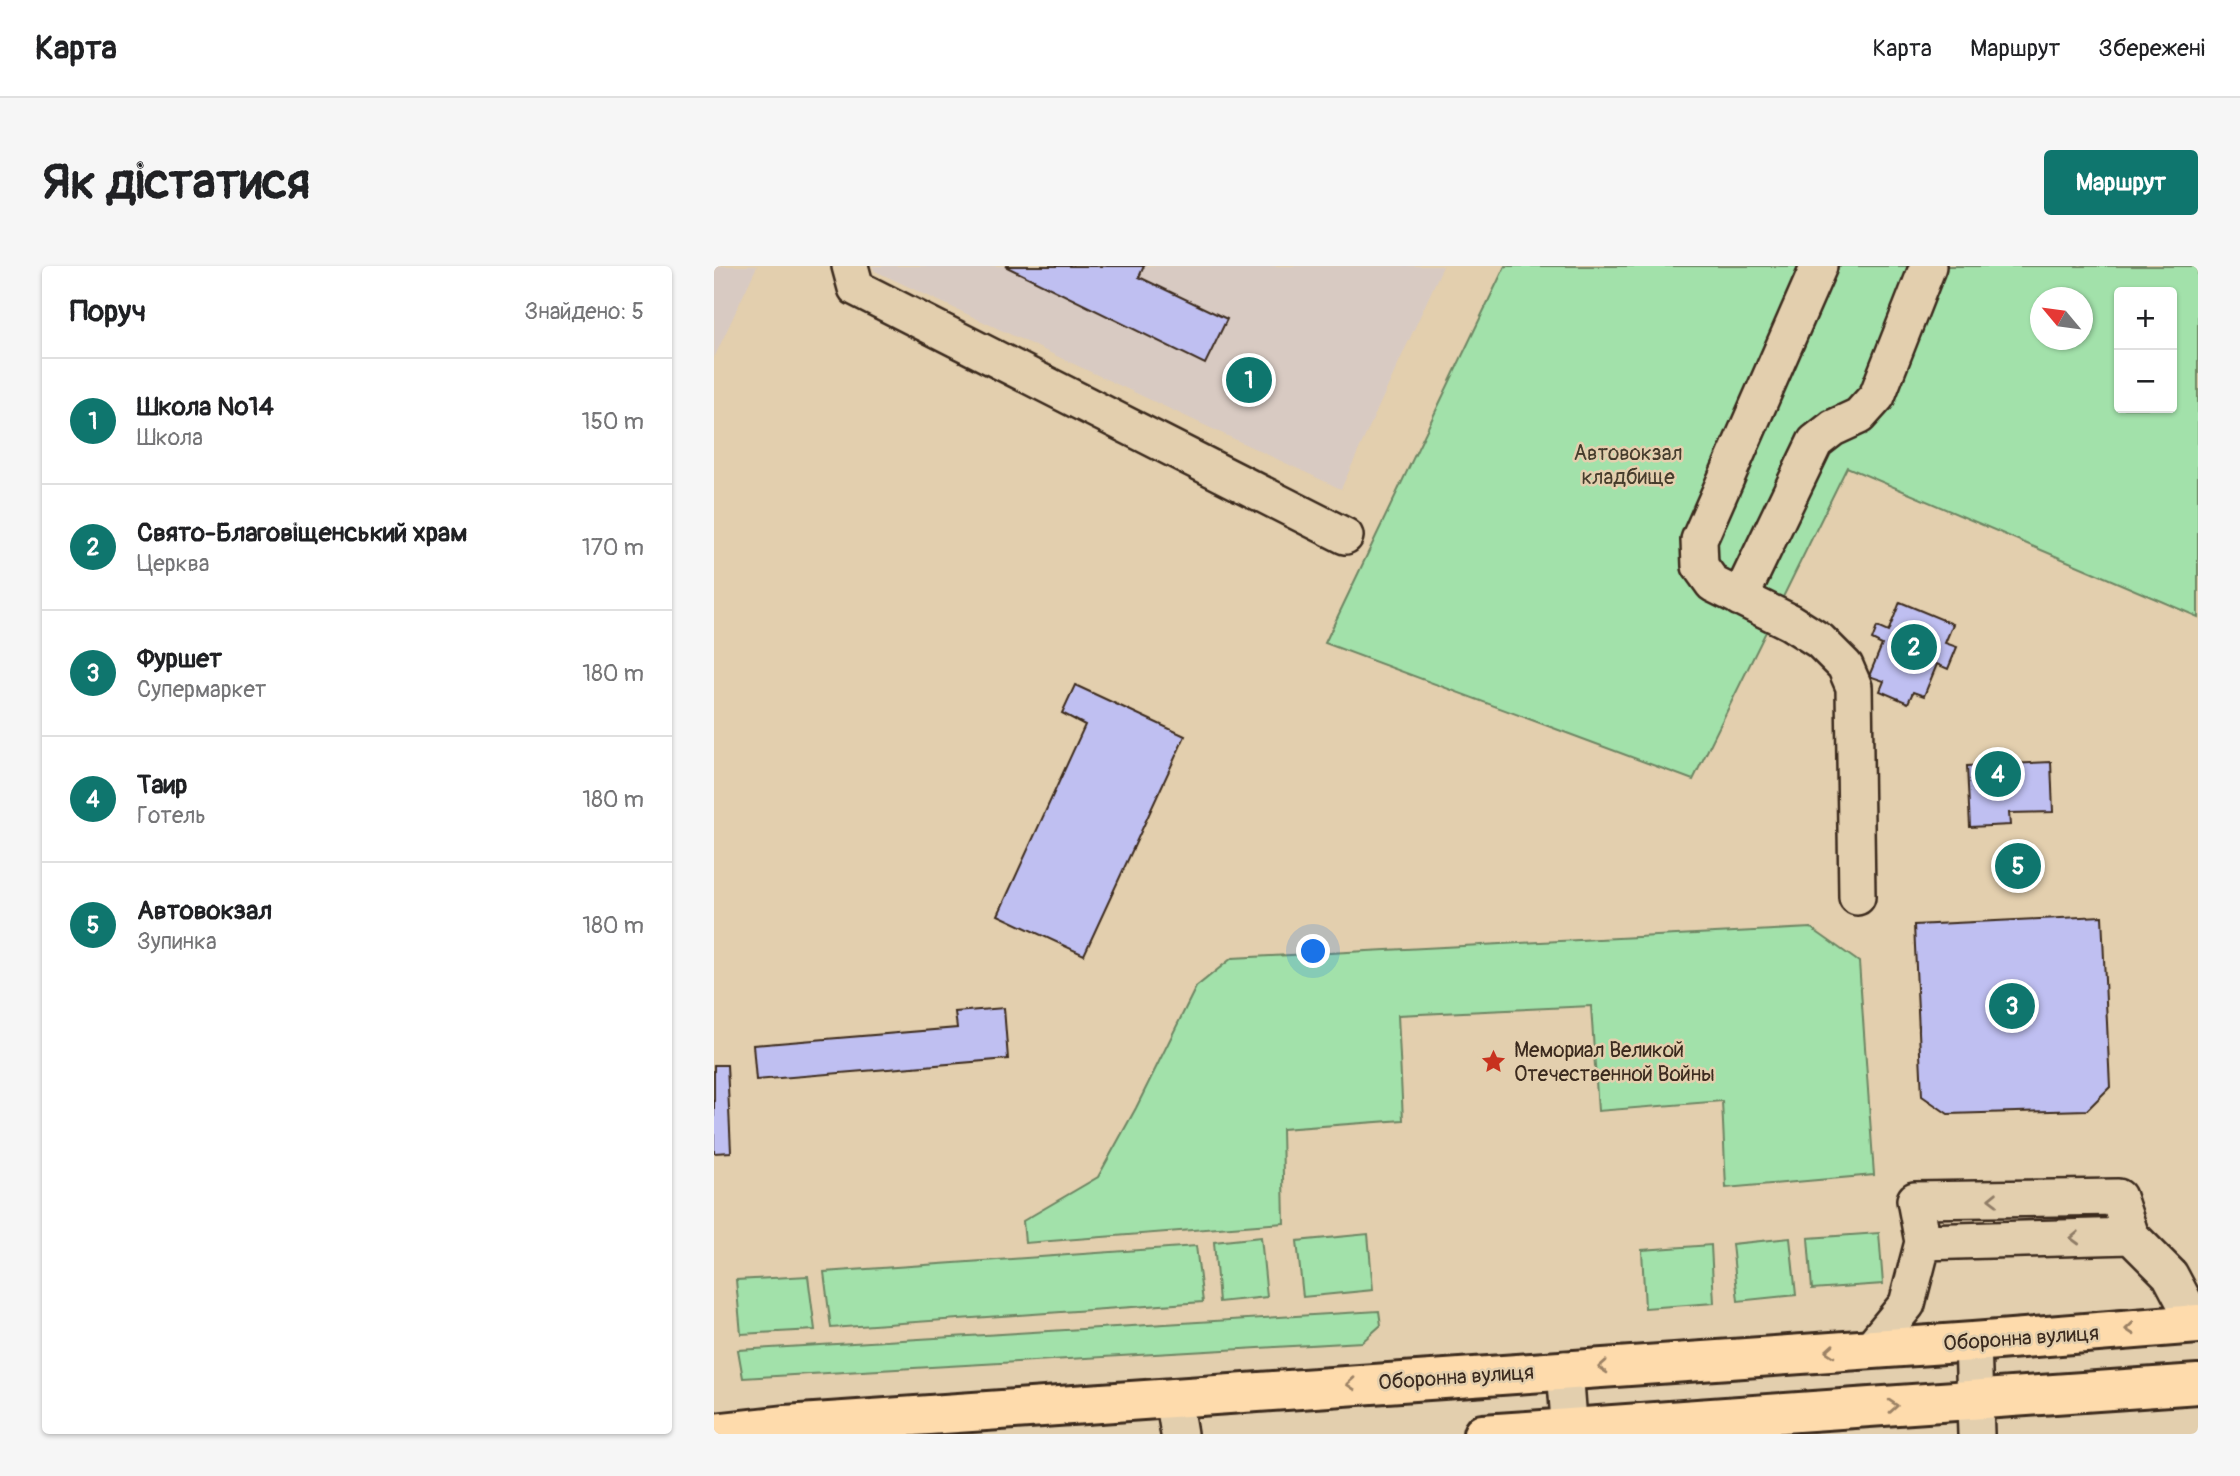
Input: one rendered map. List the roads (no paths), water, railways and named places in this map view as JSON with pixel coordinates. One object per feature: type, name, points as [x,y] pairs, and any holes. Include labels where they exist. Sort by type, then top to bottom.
[{"type":"main road","name":"Оборонна вулиця","points":[[714,1433],[786,1425],[2197,1324]]},
{"type":"main road","points":[[1483,1434],[1975,1417],[2198,1384]]},
{"type":"lane","points":[[850,266],[856,288],[1345,536]]},
{"type":"lane","points":[[1819,266],[1699,540],[1700,566],[1713,584],[1790,622],[1820,641],[1845,666],[1854,687],[1857,897]]},
{"type":"lane","points":[[1740,597],[1815,442],[1833,428],[1860,416],[1877,396],[1928,266]]},
{"type":"lane","points":[[1870,1349],[1907,1304],[1923,1242],[2131,1236],[2170,1275],[2197,1324]]},
{"type":"lane","points":[[1973,1342],[1975,1417]]},
{"type":"lane","points":[[1565,1369],[1570,1432]]},
{"type":"lane","points":[[1173,1397],[1179,1434]]},
{"type":"place","name":"Школа №14","points":[[1249,380]]},
{"type":"place","name":"Свято-Благовіщенський храм","points":[[1914,647]]},
{"type":"place","name":"Таир","points":[[1998,774]]},
{"type":"place","name":"Автовокзал","points":[[2018,866]]},
{"type":"place","name":"Фуршет","points":[[2012,1006]]},
{"type":"place","name":"Мемориал Великой Отечественной Войны","points":[[1494,1062]]},
{"type":"park label","name":"Автовокзал кладбище","points":[[1628,465]]}]
